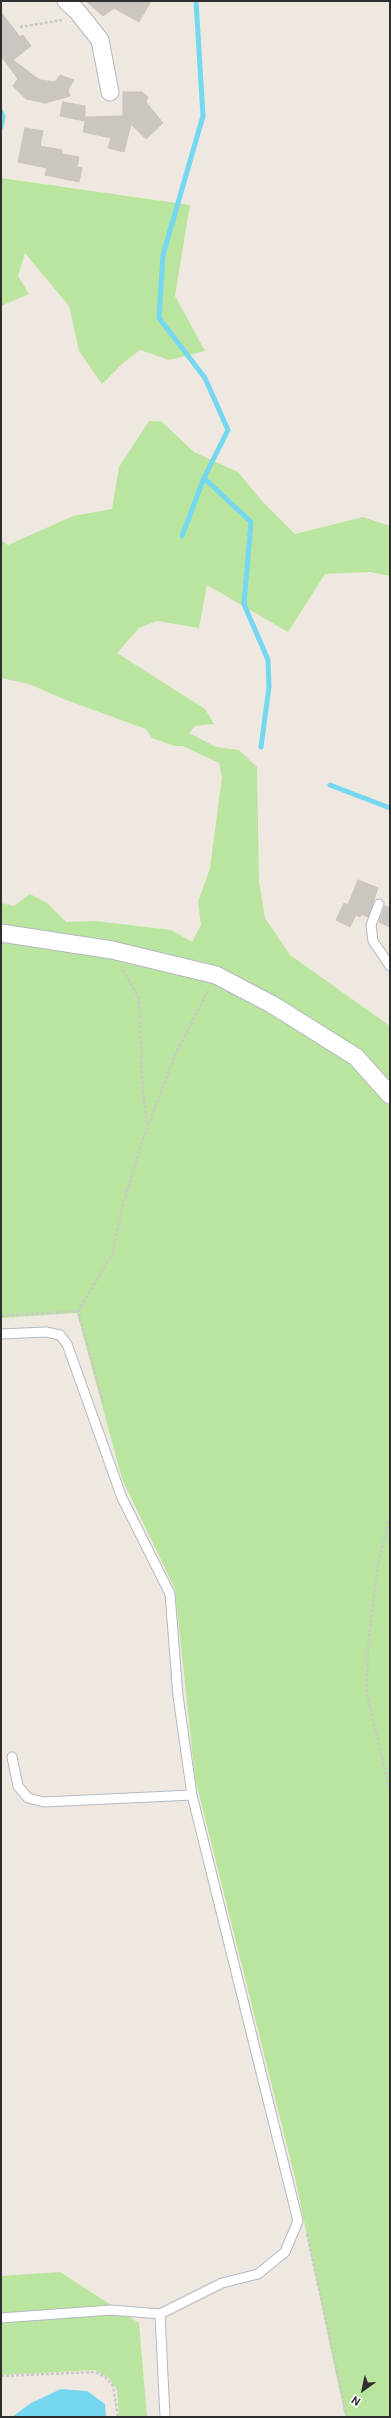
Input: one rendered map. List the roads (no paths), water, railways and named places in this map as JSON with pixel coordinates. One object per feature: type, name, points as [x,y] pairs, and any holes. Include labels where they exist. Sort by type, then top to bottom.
[{"type":"street","points":[[66,1],[77,10],[100,40],[110,92]]},
{"type":"street","points":[[1,933],[112,950],[216,975],[273,1005],[356,1057],[390,1095]]},
{"type":"lane","points":[[379,904],[371,924],[373,941],[390,966]]},
{"type":"lane","points":[[1,1334],[46,1332],[60,1335],[67,1344],[74,1359],[122,1498],[170,1594],[178,1696],[192,1795],[298,2220],[285,2252],[258,2274],[222,2283],[160,2314],[111,2310],[1,2318]]},
{"type":"lane","points":[[12,1757],[18,1786],[28,1798],[44,1802],[192,1795]]},
{"type":"lane","points":[[160,2314],[165,2417]]},
{"type":"water","points":[[61,2389],[87,2391],[105,2404],[106,2417],[12,2417],[31,2403]]},
{"type":"waterway","points":[[196,1],[203,116],[163,255],[159,318],[205,378],[228,430],[204,478],[251,522],[244,604],[268,660],[269,687],[261,747]]},
{"type":"waterway","points":[[1,112],[3,116],[1,127]]},
{"type":"waterway","points":[[182,536],[204,478]]},
{"type":"waterway","points":[[330,785],[390,808]]}]
